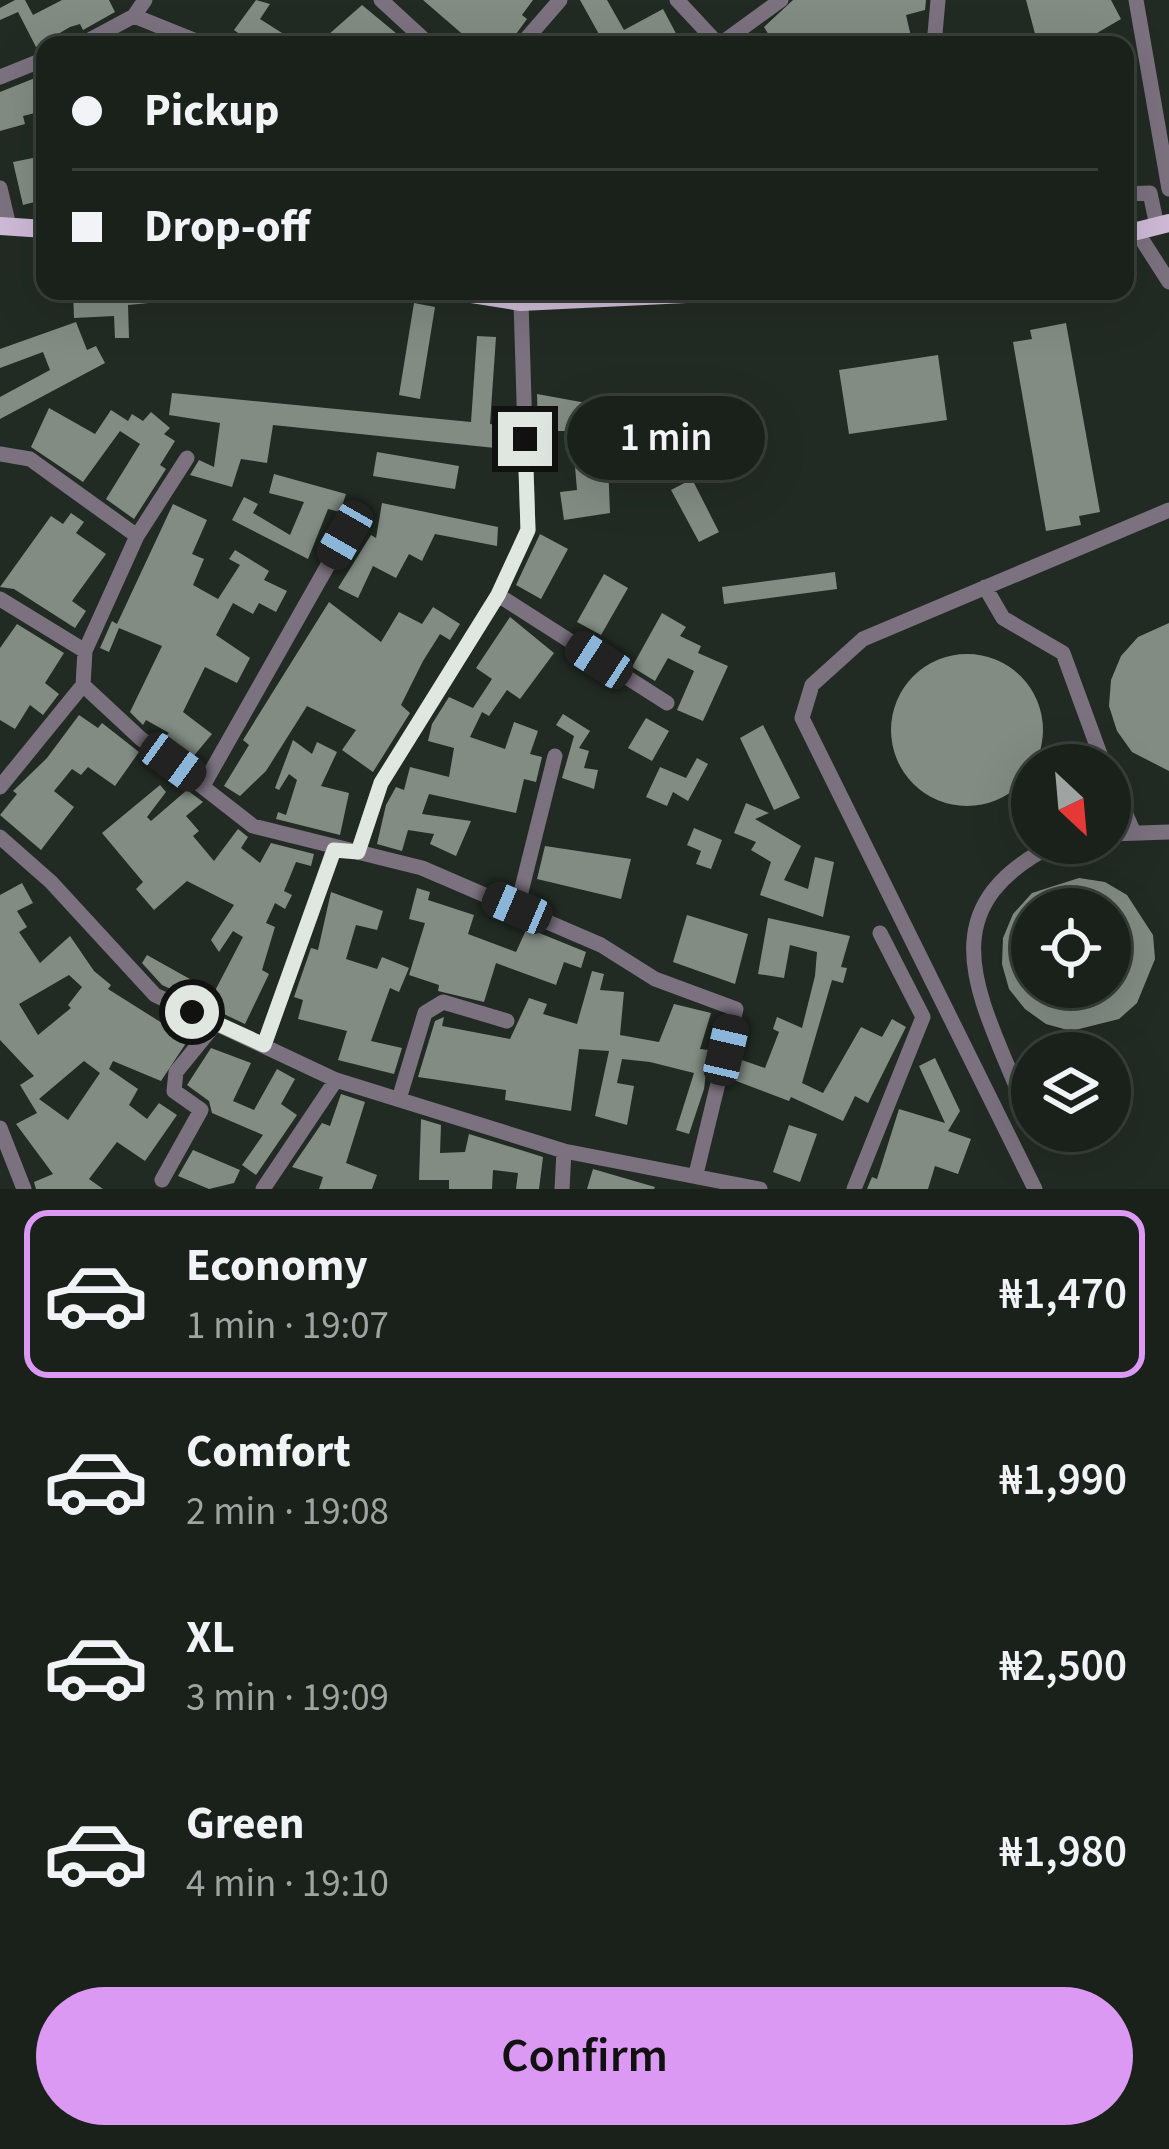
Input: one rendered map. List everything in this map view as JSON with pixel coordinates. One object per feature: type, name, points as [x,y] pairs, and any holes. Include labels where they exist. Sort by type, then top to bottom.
[{"type":"main road","points":[[5,226],[36,228]]},
{"type":"main road","points":[[509,300],[535,300]]},
{"type":"street","points":[[97,36],[134,16],[146,0]]},
{"type":"street","points":[[381,0],[420,36]]},
{"type":"street","points":[[529,36],[560,0]]},
{"type":"street","points":[[676,0],[710,36]]},
{"type":"street","points":[[731,36],[781,0]]},
{"type":"street","points":[[935,36],[938,0]]},
{"type":"street","points":[[1136,0],[1169,189]]},
{"type":"street","points":[[134,16],[184,36]]},
{"type":"street","points":[[0,77],[36,63]]},
{"type":"street","points":[[0,188],[5,226]]},
{"type":"street","points":[[1134,194],[1150,193],[1147,229],[1169,282]]},
{"type":"street","points":[[358,852],[381,783],[498,595],[528,530],[521,302]]},
{"type":"street","points":[[0,454],[30,459],[137,536]]},
{"type":"street","points":[[0,787],[83,685],[85,651],[137,536],[187,458]]},
{"type":"street","points":[[1035,1189],[802,718],[812,685],[863,639],[1169,511]]},
{"type":"street","points":[[204,784],[345,535]]},
{"type":"street","points":[[985,587],[1003,618],[1063,653],[1096,744]]},
{"type":"street","points":[[498,595],[667,703]]},
{"type":"street","points":[[0,598],[85,651]]},
{"type":"street","points":[[83,685],[140,738],[253,826],[334,850],[422,868],[601,944],[655,979],[736,1009],[696,1174]]},
{"type":"street","points":[[517,908],[555,756]]},
{"type":"street","points":[[1131,826],[1134,833]]},
{"type":"street","points":[[1131,833],[1169,832]]},
{"type":"street","points":[[0,837],[73,904],[144,987],[336,1080],[564,1151],[754,1188]]},
{"type":"street","points":[[264,1045],[334,850]]},
{"type":"street","points":[[1011,1072],[973,981],[972,934],[990,891],[1019,864]]},
{"type":"street","points":[[854,1189],[923,1017],[880,933]]},
{"type":"street","points":[[399,1099],[425,1012],[443,1002],[507,1021]]},
{"type":"street","points":[[162,1180],[201,1110],[174,1091],[176,1072],[216,1023]]},
{"type":"street","points":[[263,1189],[336,1080]]},
{"type":"street","points":[[0,1128],[24,1189]]},
{"type":"street","points":[[562,1189],[564,1151]]},
{"type":"building","points":[[25,0],[33,15],[62,0],[109,0],[115,12],[83,30],[80,24],[55,36],[36,36],[36,47],[18,12],[0,20],[0,8]]},
{"type":"building","points":[[256,0],[270,4],[260,19],[287,36],[242,36],[234,30]]},
{"type":"building","points":[[423,0],[533,0],[515,36],[465,36]]},
{"type":"building","points":[[580,0],[607,0],[624,30],[663,9],[677,36],[600,36]]},
{"type":"building","points":[[793,0],[926,0],[925,10],[906,15],[911,36],[770,36],[764,27]]},
{"type":"building","points":[[1026,0],[1111,0],[1121,19],[1092,36],[1036,36]]},
{"type":"building","points":[[362,5],[397,34],[394,36],[328,35]]},
{"type":"building","points":[[36,78],[36,115],[23,116],[25,124],[0,131],[0,92]]},
{"type":"building","points":[[33,158],[36,202],[23,205],[13,162]]},
{"type":"building","points":[[73,300],[159,300],[128,305],[129,338],[115,338],[114,316],[74,318]]},
{"type":"building","points":[[414,303],[435,307],[420,399],[399,395]]},
{"type":"building","points":[[76,322],[87,350],[96,346],[105,363],[0,419],[0,397],[50,370],[43,352],[0,368],[0,349]]},
{"type":"building","points":[[1066,323],[1100,512],[1079,516],[1081,525],[1046,531],[1013,342],[1032,339],[1030,330]]},
{"type":"building","points":[[477,336],[496,337],[490,424],[507,426],[505,449],[273,425],[267,463],[241,459],[232,487],[190,475],[199,460],[214,467],[220,423],[169,415],[172,393],[471,422]]},
{"type":"building","points":[[938,355],[947,420],[849,434],[839,370]]},
{"type":"building","points":[[537,394],[592,404],[590,439],[607,438],[610,513],[564,520],[560,492],[577,490],[572,431],[538,431]]},
{"type":"building","points":[[49,408],[95,434],[111,410],[128,421],[132,414],[143,421],[151,412],[170,428],[164,434],[175,441],[160,465],[166,469],[134,519],[106,499],[140,444],[120,431],[83,482],[31,447]]},
{"type":"building","points":[[377,452],[459,466],[455,489],[373,476]]},
{"type":"building","points":[[274,474],[346,494],[340,512],[328,509],[308,559],[232,520],[244,497],[258,504],[253,513],[290,535],[304,502],[269,493]]},
{"type":"building","points":[[692,479],[719,532],[699,542],[671,490]]},
{"type":"building","points":[[382,503],[498,527],[497,546],[435,534],[422,561],[409,554],[396,578],[373,566],[358,598],[338,588],[371,535],[376,538]]},
{"type":"building","points":[[173,504],[207,520],[192,554],[204,559],[193,585],[218,599],[240,565],[229,559],[235,550],[269,571],[264,580],[287,591],[276,612],[259,603],[253,614],[233,603],[216,635],[250,658],[237,683],[205,667],[183,712],[212,734],[192,758],[165,737],[169,733],[146,720],[143,725],[130,712],[162,646],[119,628],[109,652],[100,648],[112,621],[117,624]]},
{"type":"building","points":[[71,513],[84,522],[76,533],[106,554],[72,601],[86,611],[75,628],[14,589],[0,587],[51,516],[63,524]]},
{"type":"building","points":[[540,534],[568,549],[541,599],[516,585]]},
{"type":"building","points":[[835,572],[837,589],[724,604],[722,587]]},
{"type":"building","points":[[604,574],[628,588],[601,635],[577,622]]},
{"type":"building","points":[[329,602],[381,642],[399,612],[422,624],[433,607],[460,624],[450,640],[440,634],[423,661],[401,705],[410,713],[373,772],[342,750],[356,730],[307,706],[266,771],[240,796],[224,786],[249,745],[243,740]]},
{"type":"building","points":[[662,613],[686,627],[680,636],[701,646],[698,653],[728,666],[703,721],[677,710],[694,671],[668,658],[655,681],[632,667]]},
{"type":"building","points":[[510,617],[554,653],[520,699],[507,690],[489,716],[482,712],[470,737],[505,749],[514,722],[538,731],[530,754],[542,757],[536,782],[524,779],[516,813],[429,794],[422,814],[471,821],[456,856],[430,844],[434,834],[408,830],[402,851],[377,844],[386,805],[396,787],[404,790],[410,767],[449,777],[454,748],[428,741],[432,724],[449,697],[473,708],[492,679],[476,668]]},
{"type":"building","points":[[1169,623],[1169,771],[1132,752],[1131,744],[1117,731],[1109,706],[1111,680],[1121,656],[1138,637]]},
{"type":"building","points":[[17,624],[64,653],[45,683],[59,694],[43,715],[30,705],[15,729],[0,720],[0,648]]},
{"type":"building","points":[[952,656],[982,656],[1009,667],[1030,688],[1041,715],[1041,744],[1011,744],[1011,792],[982,804],[952,804],[925,793],[904,772],[893,745],[893,715],[904,688],[925,667]]},
{"type":"building","points":[[563,714],[590,731],[579,748],[589,751],[584,768],[598,770],[594,789],[562,778],[574,736],[556,725]]},
{"type":"building","points":[[79,715],[98,728],[102,723],[139,752],[115,786],[88,767],[81,775],[72,769],[54,791],[74,807],[41,850],[0,815],[17,794],[13,791],[47,758]]},
{"type":"building","points":[[646,718],[669,731],[652,761],[628,748]]},
{"type":"building","points":[[763,725],[800,798],[774,810],[740,738]]},
{"type":"building","points":[[293,740],[312,754],[317,742],[337,752],[321,786],[349,793],[340,835],[276,819],[278,812],[286,815],[297,780],[289,774],[279,790],[275,788]]},
{"type":"building","points":[[697,758],[708,764],[688,801],[673,792],[667,806],[646,797],[660,767],[686,778]]},
{"type":"building","points":[[160,785],[166,792],[147,817],[151,821],[187,790],[203,802],[186,816],[199,831],[193,836],[214,861],[238,829],[248,837],[241,848],[260,863],[271,843],[314,854],[311,866],[296,862],[284,891],[292,895],[285,909],[275,903],[266,923],[275,927],[262,970],[269,974],[245,1024],[207,1006],[243,937],[233,931],[219,952],[211,940],[234,905],[187,881],[154,910],[136,889],[143,882],[102,833]]},
{"type":"building","points":[[746,803],[769,813],[755,819],[801,846],[784,880],[808,889],[815,857],[834,862],[823,917],[760,895],[771,862],[751,850],[756,842],[734,833]]},
{"type":"building","points":[[694,828],[722,840],[711,869],[696,864],[701,851],[687,845]]},
{"type":"building","points":[[545,846],[631,859],[621,899],[537,879]]},
{"type":"building","points":[[1079,878],[1115,888],[1048,888]]},
{"type":"building","points":[[22,883],[33,903],[17,911],[27,927],[19,932],[40,963],[70,936],[94,971],[111,985],[108,989],[181,1035],[187,1026],[194,1031],[161,1081],[113,1061],[109,1069],[138,1089],[129,1105],[147,1119],[159,1103],[177,1115],[145,1161],[117,1142],[89,1179],[103,1189],[36,1189],[34,1182],[53,1174],[16,1124],[37,1113],[20,1085],[34,1076],[0,1040],[0,895]],"holes":[[[69,975],[82,987],[68,1005],[71,1008],[38,1035],[19,1004]],[[84,1061],[100,1073],[68,1120],[39,1099]]]},
{"type":"building","points":[[417,888],[430,892],[428,900],[474,915],[468,934],[516,952],[527,928],[586,952],[581,968],[564,962],[556,985],[496,963],[484,1002],[438,991],[439,985],[409,975],[425,923],[409,919]]},
{"type":"building","points":[[331,892],[383,911],[377,930],[356,925],[346,959],[377,969],[382,957],[409,968],[399,992],[390,988],[371,1041],[402,1048],[394,1074],[338,1060],[347,1031],[298,1019],[303,1000],[294,997],[311,948],[318,950]]},
{"type":"building","points":[[1131,901],[1153,935],[1155,959],[1137,1003],[1119,1019],[1071,1031],[1046,1024],[1025,1009],[1131,1008]]},
{"type":"building","points":[[687,915],[748,934],[735,984],[673,962]]},
{"type":"building","points":[[768,918],[850,936],[841,967],[847,968],[843,983],[832,980],[802,1083],[823,1093],[861,1027],[882,1037],[892,1019],[906,1027],[868,1103],[855,1096],[843,1121],[791,1097],[789,1101],[731,1079],[736,1058],[765,1068],[779,1032],[773,1029],[777,1017],[802,1028],[815,976],[817,952],[790,945],[784,978],[758,974]]},
{"type":"building","points":[[1011,919],[1011,992],[1002,964],[1003,938]]},
{"type":"building","points":[[147,955],[197,983],[188,997],[162,985],[142,963]]},
{"type":"building","points":[[592,971],[604,974],[600,990],[624,992],[620,1035],[659,1042],[674,1004],[711,1013],[700,1049],[709,1050],[704,1089],[689,1134],[676,1130],[694,1073],[650,1062],[622,1059],[617,1083],[634,1086],[627,1125],[595,1116],[609,1051],[579,1049],[571,1111],[505,1100],[506,1090],[418,1077],[435,1021],[444,1017],[442,1026],[510,1039],[529,998],[547,1004],[543,1014],[577,1024]]},
{"type":"building","points":[[211,1048],[251,1063],[233,1101],[254,1110],[277,1069],[295,1079],[281,1104],[297,1115],[256,1175],[242,1165],[263,1135],[212,1113],[209,1101],[187,1085]]},
{"type":"building","points":[[935,1058],[960,1111],[948,1131],[971,1139],[958,1174],[935,1166],[928,1189],[867,1189],[872,1177],[877,1179],[899,1109],[945,1123],[919,1066]]},
{"type":"building","points":[[341,1094],[365,1102],[346,1163],[377,1175],[372,1189],[319,1189],[323,1177],[292,1167],[322,1123],[330,1126]]},
{"type":"building","points":[[421,1119],[441,1125],[440,1153],[465,1152],[469,1134],[543,1157],[539,1189],[516,1189],[518,1173],[493,1170],[492,1189],[449,1189],[449,1180],[419,1180]]},
{"type":"building","points":[[789,1125],[817,1134],[800,1182],[773,1172]]},
{"type":"building","points":[[193,1150],[240,1170],[234,1183],[209,1189],[178,1176]]},
{"type":"building","points":[[593,1169],[655,1187],[587,1189]]},
{"type":"route","points":[[192,1012],[264,1045],[334,850],[358,852],[381,783],[498,595],[528,530],[525,439]]}]
